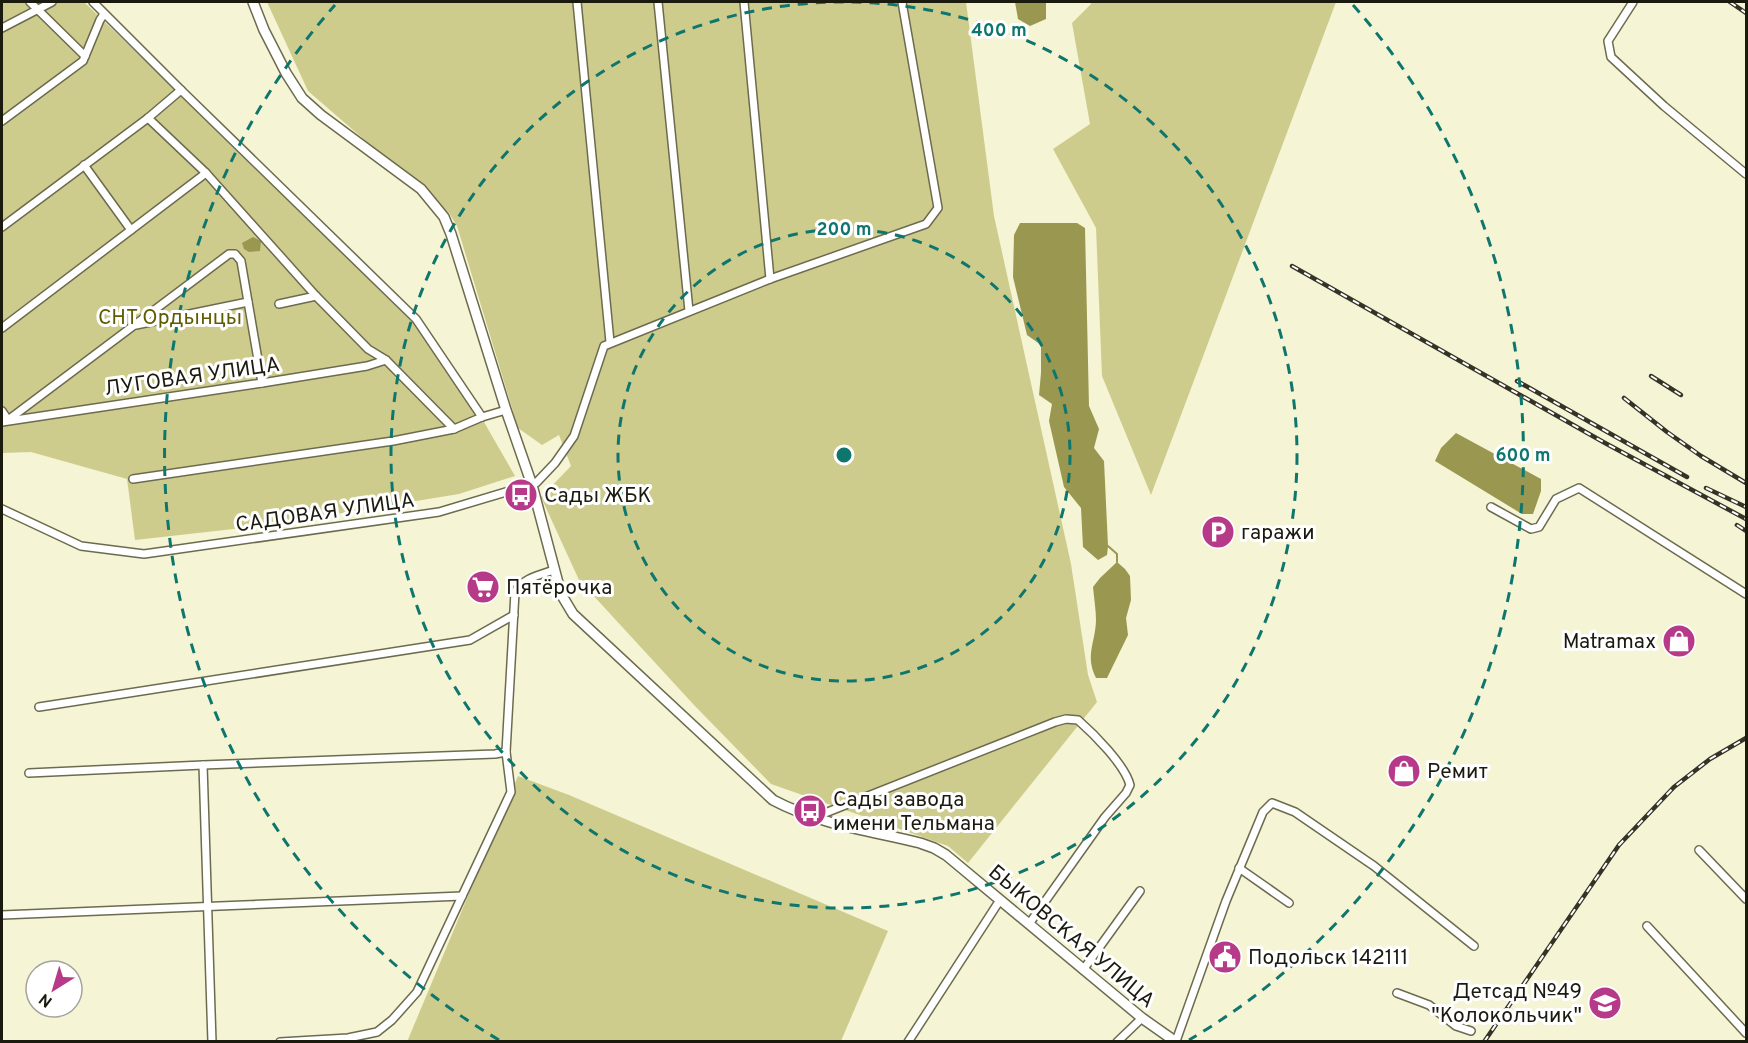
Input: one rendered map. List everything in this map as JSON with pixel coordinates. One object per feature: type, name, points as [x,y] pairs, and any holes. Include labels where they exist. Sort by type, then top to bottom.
[{"type":"street","points":[[30,2],[85,56]]},
{"type":"street","points":[[2,28],[52,2]]},
{"type":"street","points":[[93,2],[416,319],[482,417]]},
{"type":"street","name":"БЫКОВСКАЯ УЛИЦА","points":[[253,2],[286,74],[303,98],[321,115],[421,189],[444,217],[532,485],[561,594],[573,614],[773,800],[815,817],[920,843],[946,855],[1142,1018],[1176,1041]]},
{"type":"street","points":[[577,2],[610,342]]},
{"type":"street","points":[[658,2],[689,310]]},
{"type":"street","points":[[744,2],[770,279]]},
{"type":"street","points":[[532,485],[555,463],[574,436],[604,346],[610,342],[770,279],[926,224],[938,208],[902,2]]},
{"type":"street","points":[[1633,2],[1608,41],[1611,57],[1746,174]]},
{"type":"street","points":[[2,121],[83,61],[104,14]]},
{"type":"street","points":[[2,228],[182,90]]},
{"type":"street","points":[[148,118],[206,173],[316,296],[368,350],[386,360],[454,429]]},
{"type":"street","points":[[84,165],[131,230]]},
{"type":"street","points":[[2,328],[206,173]]},
{"type":"street","points":[[2,411],[5,421],[229,254],[235,254],[241,261],[262,383]]},
{"type":"street","points":[[279,304],[316,296]]},
{"type":"street","points":[[134,325],[248,302]]},
{"type":"street","name":"ЛУГОВАЯ УЛИЦА","points":[[5,421],[262,383],[367,366],[386,360]]},
{"type":"street","points":[[133,479],[393,441],[454,429],[506,410]]},
{"type":"street","name":"САДОВАЯ УЛИЦА","points":[[2,509],[81,546],[144,554],[439,512],[532,485]]},
{"type":"street","points":[[1491,507],[1531,529],[1539,527],[1556,500],[1579,488],[1746,594]]},
{"type":"street","points":[[280,1041],[348,1038],[377,1032],[392,1020],[417,992],[511,792],[506,752],[515,592],[520,584],[527,580],[554,570]]},
{"type":"street","points":[[39,707],[470,640],[514,615]]},
{"type":"street","points":[[815,817],[1055,722],[1066,719],[1078,720],[1113,756],[1126,773],[1130,785],[1029,924]]},
{"type":"street","points":[[29,773],[506,752]]},
{"type":"street","points":[[203,765],[212,1041]]},
{"type":"street","points":[[1176,1041],[1239,868],[1263,812],[1272,802],[1295,812],[1374,866],[1474,946]]},
{"type":"street","points":[[1700,850],[1746,899]]},
{"type":"street","points":[[1239,868],[1289,903]]},
{"type":"street","points":[[1083,970],[1140,891]]},
{"type":"street","points":[[2,915],[462,896]]},
{"type":"street","points":[[908,1041],[1000,900]]},
{"type":"street","points":[[1647,926],[1746,1033]]},
{"type":"street","points":[[1397,993],[1429,1005],[1456,1026],[1471,1031]]},
{"type":"street","points":[[1117,1041],[1142,1018]]},
{"type":"green space","name":"СНТ Ордынцы","points":[[2,2],[84,2],[402,307],[461,382],[515,476],[459,494],[269,525],[135,540],[127,479],[31,452],[2,453]]},
{"type":"green space","points":[[267,2],[966,2],[994,216],[1071,564],[1088,675],[1097,702],[968,863],[948,846],[771,784],[694,705],[579,580],[541,497],[571,466],[559,435],[542,445],[518,428],[457,226],[449,213],[308,91]]},
{"type":"green space","points":[[1090,2],[1336,2],[1151,495],[1102,376],[1096,228],[1053,149],[1090,124],[1072,23],[1091,4]]},
{"type":"green space","points":[[518,776],[569,795],[888,931],[841,1041],[407,1042]]},
{"type":"shaded area","points":[[1015,2],[1046,2],[1046,19],[1030,26],[1018,19]]},
{"type":"shaded area","points":[[1020,223],[1077,223],[1085,228],[1089,406],[1099,429],[1094,448],[1104,461],[1108,546],[1107,555],[1098,560],[1083,547],[1081,508],[1064,487],[1049,421],[1052,404],[1039,395],[1041,345],[1027,335],[1013,277],[1014,235]]},
{"type":"shaded area","points":[[253,237],[261,241],[260,251],[249,252],[244,249],[242,243]]},
{"type":"shaded area","points":[[1456,433],[1541,479],[1541,491],[1533,514],[1522,514],[1435,461],[1441,448]]},
{"type":"shaded area","points":[[1117,562],[1130,576],[1131,600],[1126,618],[1128,635],[1107,678],[1096,678],[1091,663],[1096,621],[1093,587]]},
{"type":"waterway","points":[[1108,546],[1117,554],[1117,562]]},
{"type":"railway","points":[[1730,2],[1746,13]]},
{"type":"railway","points":[[1292,266],[1605,443],[1746,519]]},
{"type":"railway","points":[[1651,376],[1681,395]]},
{"type":"railway","points":[[1517,381],[1687,477]]},
{"type":"railway","points":[[1624,398],[1701,456],[1746,483]]},
{"type":"railway","points":[[1706,488],[1746,507]]},
{"type":"railway","points":[[1737,525],[1746,531]]},
{"type":"railway","points":[[1484,1042],[1619,845],[1674,787],[1710,759],[1746,738]]},
{"type":"place","name":"Сады ЖБК","points":[[521,495]]},
{"type":"place","name":"гаражи","points":[[1218,532]]},
{"type":"place","name":"Пятёрочка","points":[[483,587]]},
{"type":"place","name":"Matramax","points":[[1679,641]]},
{"type":"place","name":"Ремит","points":[[1404,771]]},
{"type":"place","name":"Сады завода имени Тельмана","points":[[810,811]]},
{"type":"place","name":"Подольск 142111","points":[[1225,957]]},
{"type":"place","name":"Детсад №49 \"Колокольчик\"","points":[[1605,1003]]}]
